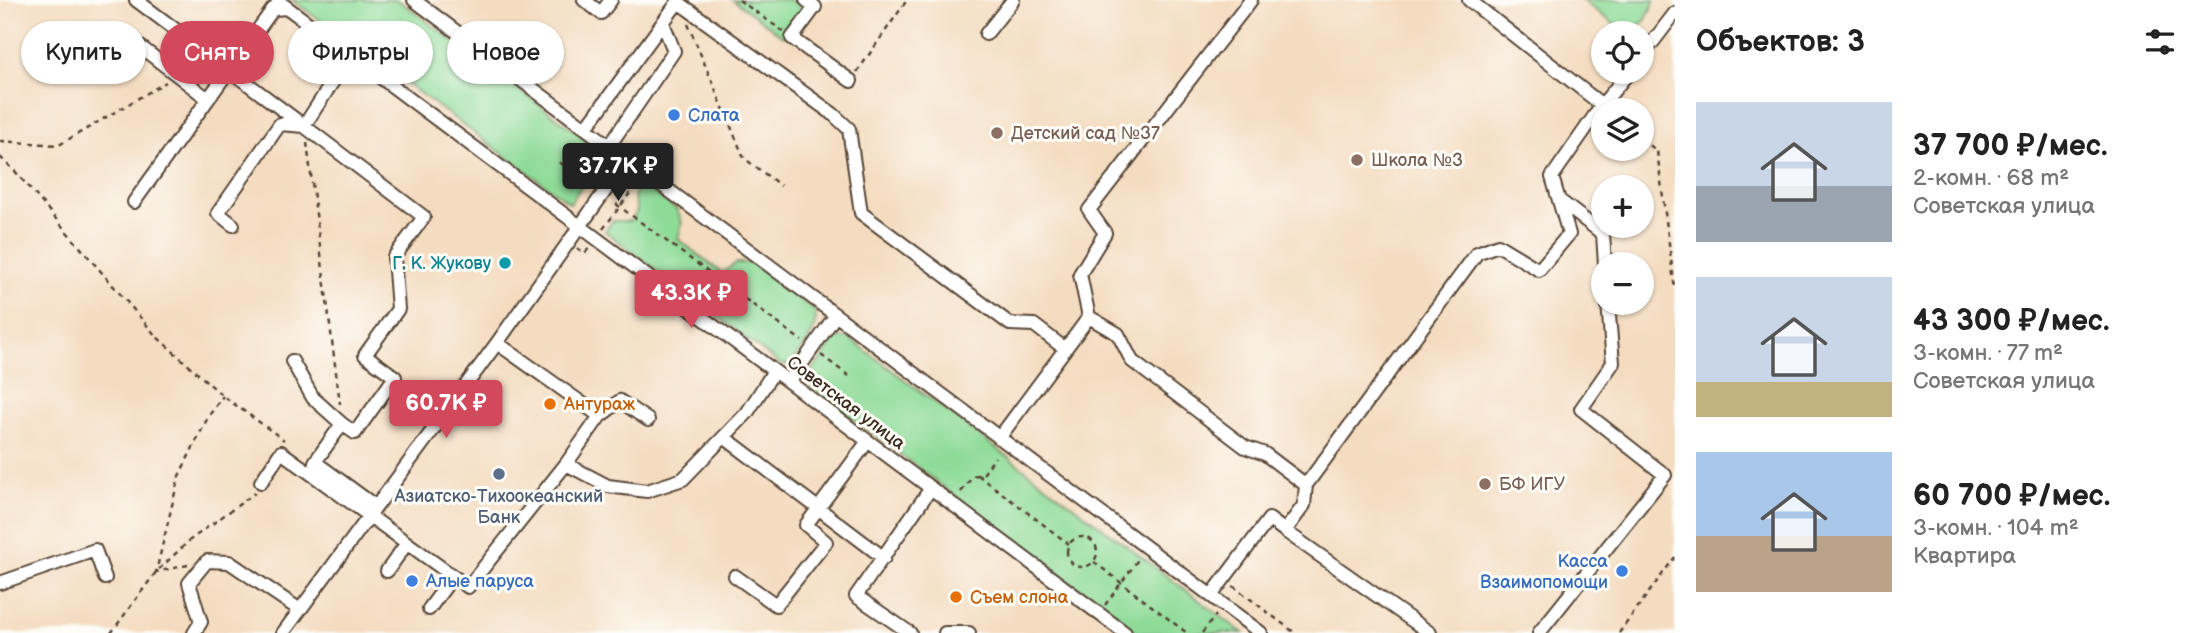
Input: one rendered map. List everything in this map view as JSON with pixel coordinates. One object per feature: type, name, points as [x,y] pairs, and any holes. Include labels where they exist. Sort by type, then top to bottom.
[{"type":"street","points":[[136,0],[164,21]]},
{"type":"street","points":[[414,0],[1261,633]]},
{"type":"street","points":[[584,0],[601,13],[611,0]]},
{"type":"street","points":[[806,0],[815,7],[792,38],[851,81]]},
{"type":"street","points":[[986,34],[1013,0]]},
{"type":"street","points":[[1251,0],[1089,210],[1105,233],[1080,274],[1089,317],[1118,334],[1132,361],[1245,447],[1265,454],[1306,485]]},
{"type":"street","points":[[1469,0],[1593,98]]},
{"type":"street","points":[[586,128],[678,1],[833,114],[849,129],[861,213],[1010,324],[1034,325],[1064,348]]},
{"type":"street","points":[[264,21],[273,9],[283,4]]},
{"type":"street","name":"Советская улица","points":[[283,4],[305,21]]},
{"type":"street","points":[[1654,40],[1675,13]]},
{"type":"street","points":[[609,146],[674,51],[663,23]]},
{"type":"street","points":[[146,50],[160,61]]},
{"type":"street","points":[[189,84],[208,99]]},
{"type":"street","points":[[134,202],[219,84]]},
{"type":"street","points":[[247,84],[424,217],[394,257],[398,309],[365,355],[396,377],[355,433],[313,398],[292,361]]},
{"type":"street","points":[[304,126],[331,84]]},
{"type":"street","name":"Советская улица","points":[[389,84],[1125,633]]},
{"type":"street","points":[[1608,98],[1619,84]]},
{"type":"street","points":[[1285,531],[1304,505],[1306,485],[1477,253],[1498,244],[1539,270],[1569,234],[1552,177],[1591,121]]},
{"type":"street","points":[[233,225],[218,213],[280,124],[304,126]]},
{"type":"street","points":[[283,633],[497,344],[627,160]]},
{"type":"street","points":[[1559,200],[1603,234],[1604,252]]},
{"type":"street","points":[[1539,633],[1665,475],[1581,409],[1613,363],[1609,315]]},
{"type":"street","points":[[789,383],[835,316]]},
{"type":"street","points":[[999,438],[1089,317]]},
{"type":"street","points":[[497,344],[600,416]]},
{"type":"street","points":[[566,464],[608,486],[647,491],[683,479],[747,413],[774,371]]},
{"type":"street","points":[[342,424],[315,462],[408,543],[468,587],[566,464],[600,416],[620,401],[648,420]]},
{"type":"street","points":[[724,437],[884,558]]},
{"type":"street","points":[[735,576],[776,605],[826,542],[806,525],[868,441]]},
{"type":"street","points":[[261,482],[281,452],[372,511]]},
{"type":"street","points":[[910,633],[856,596],[931,488]]},
{"type":"street","points":[[1211,596],[1269,519],[1430,633]]},
{"type":"street","points":[[387,571],[408,543]]},
{"type":"street","points":[[0,583],[95,550],[105,578]]},
{"type":"street","points":[[194,633],[201,622],[189,583],[206,561],[229,562],[300,610]]},
{"type":"street","points":[[429,609],[453,576]]},
{"type":"street","points":[[945,633],[969,633]]},
{"type":"path","points":[[739,0],[792,38]]},
{"type":"path","points":[[851,81],[907,0]]},
{"type":"path","points":[[678,1],[744,158],[781,186]]},
{"type":"path","points":[[0,141],[59,145],[163,84]]},
{"type":"path","points":[[304,126],[342,424]]},
{"type":"path","points":[[1654,149],[1657,151],[1675,290]]},
{"type":"path","points":[[0,157],[157,337],[223,396],[285,440]]},
{"type":"path","points":[[559,162],[590,185]]},
{"type":"path","points":[[603,229],[637,184]]},
{"type":"path","points":[[615,204],[853,379]]},
{"type":"path","points":[[577,248],[585,253],[592,244]]},
{"type":"path","points":[[156,572],[179,476],[208,417],[223,396]]},
{"type":"path","points":[[961,492],[973,476],[984,473],[995,457]]},
{"type":"path","points":[[978,475],[1069,544]]},
{"type":"path","points":[[111,633],[156,572],[190,540],[260,489],[261,482]]},
{"type":"path","points":[[1088,538],[1097,549],[1094,562],[1082,567],[1070,562],[1067,550],[1069,544],[1074,539],[1088,538]]},
{"type":"path","points":[[1105,606],[1140,557]]},
{"type":"path","points":[[1619,633],[1675,557]]},
{"type":"path","points":[[156,572],[206,561]]},
{"type":"path","points":[[1094,562],[1187,633]]},
{"type":"path","points":[[1224,579],[1295,633]]},
{"type":"path","points":[[1230,597],[1236,589]]},
{"type":"path","points":[[1202,633],[1216,615]]},
{"type":"green space","points":[[292,0],[398,0],[426,21],[321,21]]},
{"type":"green space","points":[[733,0],[792,0],[805,9],[784,37]]},
{"type":"green space","points":[[1582,0],[1654,0],[1645,21],[1610,21]]},
{"type":"green space","points":[[433,26],[447,36],[447,84],[511,84],[604,153],[570,203],[407,84],[433,84]]},
{"type":"green space","points":[[639,182],[677,210],[682,223],[678,239],[722,273],[736,263],[752,263],[814,310],[816,317],[813,332],[789,365],[780,364],[605,231],[613,221],[631,221],[637,211],[634,197]]},
{"type":"green space","points":[[849,338],[1243,633],[1137,633],[812,388],[810,374],[835,339]]},
{"type":"place","name":"Слата","points":[[674,115]]},
{"type":"place","name":"Детский сад №37","points":[[997,133]]},
{"type":"place","name":"Школа №3","points":[[1357,160]]},
{"type":"place","name":"Г. К. Жукову","points":[[505,263]]},
{"type":"place","name":"Антураж","points":[[550,404]]},
{"type":"place","name":"Азиатско-Тихоокеанский Банк","points":[[499,474]]},
{"type":"place","name":"БФ ИГУ","points":[[1485,484]]},
{"type":"place","name":"Касса Взаимопомощи","points":[[1622,571]]},
{"type":"place","name":"Алые паруса","points":[[412,581]]},
{"type":"place","name":"Съем слона","points":[[956,597]]}]
